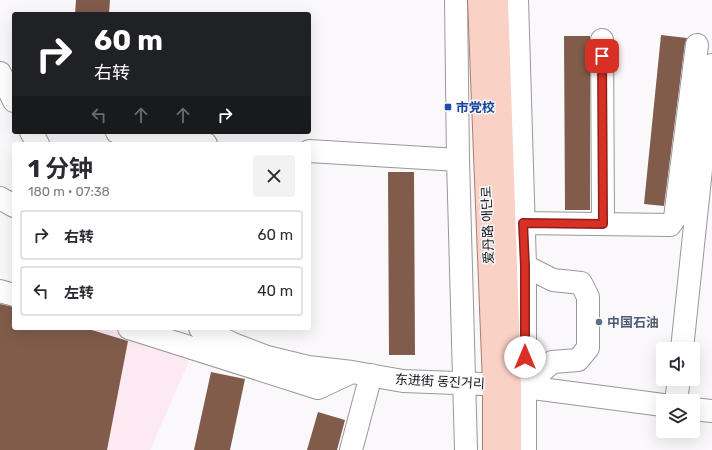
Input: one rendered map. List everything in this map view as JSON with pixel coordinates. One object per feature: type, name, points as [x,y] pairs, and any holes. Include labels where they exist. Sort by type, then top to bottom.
[{"type":"main road","name":"爱丹路 애단로","points":[[479,0],[510,385],[494,450]]},
{"type":"main road","name":"爱丹路 애단로","points":[[497,0],[510,385],[510,450]]},
{"type":"street","name":"爱丹路 애단로","points":[[456,0],[458,160],[466,450]]},
{"type":"street","name":"爱丹路 애단로","points":[[517,0],[525,266],[510,385],[525,450]]},
{"type":"street","points":[[602,40],[603,224]]},
{"type":"street","points":[[523,223],[670,224],[675,218],[697,45]]},
{"type":"street","points":[[683,342],[710,103],[712,65]]},
{"type":"street","points":[[0,73],[12,97]]},
{"type":"street","points":[[124,134],[187,142]]},
{"type":"street","points":[[311,151],[458,160]]},
{"type":"street","points":[[0,198],[12,205]]},
{"type":"street","points":[[510,385],[552,362],[578,360],[588,348],[588,297],[580,283],[553,280],[525,266]]},
{"type":"street","points":[[0,291],[12,294]]},
{"type":"street","points":[[135,330],[318,388],[361,373],[351,450]]},
{"type":"street","name":"东进街 동진거리","points":[[204,330],[233,344],[267,357],[308,367],[361,373],[403,381],[510,385],[656,404]]},
{"type":"street","points":[[700,410],[712,411]]},
{"type":"shaded area","points":[[0,299],[12,302],[12,330],[107,330],[138,339],[189,361],[150,450],[0,450]]},
{"type":"building","points":[[76,0],[110,0],[109,12],[75,12]]},
{"type":"building","points":[[661,35],[687,38],[685,43],[664,206],[644,204]]},
{"type":"building","points":[[564,36],[590,36],[590,210],[565,210]]},
{"type":"building","points":[[388,172],[414,172],[415,355],[389,355]]},
{"type":"building","points":[[0,304],[12,307],[12,330],[92,330],[128,341],[107,450],[0,450]]},
{"type":"building","points":[[211,372],[245,379],[230,450],[194,450]]},
{"type":"building","points":[[318,412],[345,420],[337,450],[307,450]]},
{"type":"place","name":"市党校","points":[[448,107]]},
{"type":"place","name":"中国石油","points":[[599,322]]},
{"type":"route","points":[[525,357],[525,266],[523,223],[603,224],[602,56]]}]
